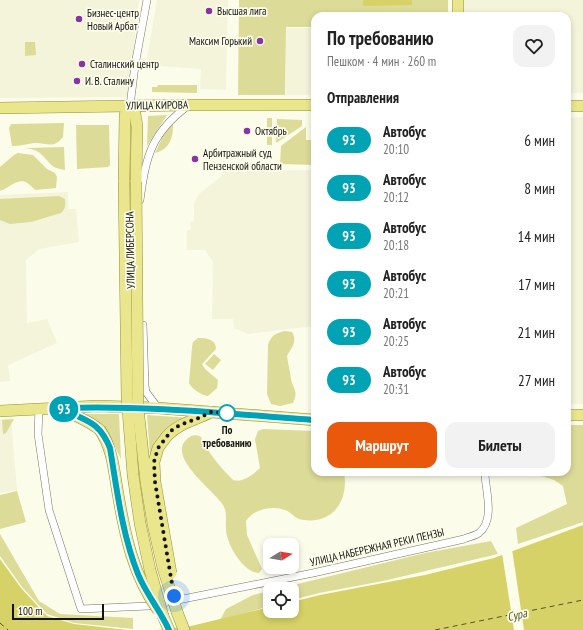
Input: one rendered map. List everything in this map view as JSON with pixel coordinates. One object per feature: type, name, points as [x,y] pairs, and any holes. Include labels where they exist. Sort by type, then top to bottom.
[{"type":"main road","points":[[458,0],[458,12]]},
{"type":"main road","name":"УЛИЦА КИРОВА","points":[[0,108],[311,105]]},
{"type":"main road","points":[[169,630],[163,616],[150,570],[140,523],[133,475],[127,397],[124,182],[125,115],[130,106],[135,114],[137,126],[138,408],[146,482],[153,524],[163,568],[184,630]]},
{"type":"main road","points":[[571,106],[583,106]]},
{"type":"main road","points":[[0,411],[129,407],[311,420]]},
{"type":"main road","points":[[62,408],[74,416],[91,423],[100,430],[110,448],[125,534],[138,574],[150,598],[163,616]]},
{"type":"main road","points":[[177,612],[155,482],[154,462],[158,448],[167,436],[180,425],[211,412]]},
{"type":"main road","points":[[571,415],[583,415]]},
{"type":"street","points":[[130,106],[135,65],[147,0]]},
{"type":"street","name":"УЛИЦА ЛИБЕРСОНА","points":[[158,408],[146,392],[145,386],[140,204],[144,172],[154,142],[162,130],[175,116],[190,105]]},
{"type":"street","points":[[129,407],[148,606]]},
{"type":"street","name":"УЛИЦА НАБЕРЕЖНАЯ РЕКИ ПЕНЗЫ","points":[[39,409],[38,434],[49,510],[81,609],[148,606],[313,573],[464,539],[479,534],[486,525],[489,514],[485,476]]},
{"type":"shaded area","points":[[0,0],[139,0],[128,97],[0,98]]},
{"type":"shaded area","points":[[157,0],[228,0],[226,90],[200,89],[201,69],[146,65]]},
{"type":"shaded area","points":[[239,0],[448,0],[448,12],[311,12],[311,27],[286,27],[285,95],[238,95]]},
{"type":"shaded area","points":[[464,0],[583,0],[583,93],[571,93],[571,12],[464,12]]},
{"type":"shaded area","points":[[286,28],[311,28],[311,95],[286,95]]},
{"type":"shaded area","points":[[25,42],[35,42],[36,55],[25,56]]},
{"type":"shaded area","points":[[158,85],[197,85],[197,93],[152,92],[152,87],[157,87]]},
{"type":"shaded area","points":[[167,115],[147,146],[148,116]]},
{"type":"shaded area","points":[[583,117],[583,404],[571,404],[571,118]]},
{"type":"shaded area","points":[[267,118],[272,118],[272,145],[267,145]]},
{"type":"shaded area","points":[[277,119],[302,120],[302,126],[276,143]]},
{"type":"shaded area","points":[[64,123],[63,137],[56,143],[34,143],[12,146],[9,128],[11,124]]},
{"type":"shaded area","points":[[173,124],[170,142],[164,149],[155,153],[165,132]]},
{"type":"shaded area","points":[[76,125],[109,125],[110,165],[108,167],[77,169]]},
{"type":"shaded area","points":[[306,127],[306,140],[311,140],[311,165],[280,164],[281,146]]},
{"type":"shaded area","points":[[64,147],[65,170],[56,168],[38,152],[26,148]]},
{"type":"shaded area","points":[[18,153],[33,155],[47,169],[55,173],[57,177],[56,188],[35,190],[26,182],[22,181],[0,191],[0,167]]},
{"type":"shaded area","points":[[311,170],[311,326],[248,334],[234,328],[233,319],[212,319],[213,262],[205,250],[187,250],[187,230],[191,230],[190,222],[194,221],[194,203],[199,194],[223,175],[223,171]]},
{"type":"shaded area","points":[[68,192],[68,209],[76,209],[79,242],[39,249],[26,260],[27,323],[47,319],[57,343],[8,365],[10,381],[0,382],[0,195]]},
{"type":"shaded area","points":[[59,196],[65,199],[65,205],[61,213],[31,222],[10,224],[0,220],[0,199]]},
{"type":"shaded area","points":[[285,331],[292,332],[294,336],[293,345],[287,356],[296,396],[293,403],[280,406],[271,404],[267,394],[268,345],[274,335]]},
{"type":"shaded area","points":[[198,338],[210,340],[216,346],[216,349],[202,364],[205,369],[218,380],[217,388],[208,396],[197,391],[189,383],[193,342]]},
{"type":"shaded area","points":[[214,354],[221,360],[213,370],[205,364]]},
{"type":"shaded area","points":[[80,414],[119,414],[121,459],[109,435]]},
{"type":"shaded area","points":[[147,415],[191,418],[153,449],[150,455]]},
{"type":"shaded area","points":[[11,418],[17,490],[0,493],[0,419]]},
{"type":"shaded area","points":[[14,419],[6,433],[3,434],[2,420]]},
{"type":"shaded area","points":[[571,425],[583,425],[583,522],[518,544],[516,528],[567,504],[563,486],[554,480],[541,476],[571,476]]},
{"type":"shaded area","points":[[263,429],[311,431],[311,476],[344,476],[345,482],[344,491],[337,508],[324,518],[304,520],[285,510],[275,508],[258,511],[249,517],[246,521],[247,535],[262,569],[259,573],[253,572],[247,568],[236,556],[227,535],[225,508],[194,474],[187,464],[183,455],[182,446],[187,439],[194,435],[201,437],[211,455],[233,480],[236,481],[244,479],[260,468],[255,439],[258,431]]},
{"type":"shaded area","points":[[17,491],[26,522],[0,529],[0,495]]},
{"type":"shaded area","points":[[0,534],[39,601],[60,614],[133,618],[133,629],[74,623],[47,614],[22,587],[0,556]]},
{"type":"shaded area","points":[[491,541],[498,554],[383,581],[299,598],[299,584],[425,553]]},
{"type":"shaded area","points":[[263,593],[263,608],[220,620],[226,609],[253,595]]},
{"type":"water","points":[[363,0],[412,0],[412,5],[363,6]]},
{"type":"water","name":"Сура","points":[[583,525],[583,630],[157,630],[191,626],[263,609],[263,618],[299,618],[299,600],[425,575],[494,558]]},
{"type":"water","points":[[0,559],[21,588],[47,616],[74,624],[127,630],[0,630]]},
{"type":"pier","points":[[512,549],[524,630],[514,630],[502,553]]},
{"type":"ferry route","points":[[435,630],[583,600]]},
{"type":"ferry route","points":[[0,623],[8,630]]},
{"type":"bus line","name":"93","points":[[169,630],[163,616],[150,598],[138,574],[131,553],[125,534],[110,448],[106,438],[100,430],[91,423],[74,416],[62,408],[97,406],[158,408],[311,420]]},
{"type":"place","name":"Высшая лига","points":[[209,11]]},
{"type":"place","name":"Бизнес-центр Новый Арбат","points":[[79,19]]},
{"type":"place","name":"Максим Горький","points":[[260,41]]},
{"type":"place","name":"Сталинский центр","points":[[82,64]]},
{"type":"place","name":"И. В. Сталину","points":[[77,81]]},
{"type":"place","name":"Октябрь","points":[[247,131]]},
{"type":"place","name":"Арбитражный суд Пензенской области","points":[[195,159]]},
{"type":"place","name":"По требованию","points":[[227,413]]},
{"type":"route","points":[[174,596],[155,482],[154,462],[158,448],[172,430],[180,425],[211,412],[227,413]]}]
